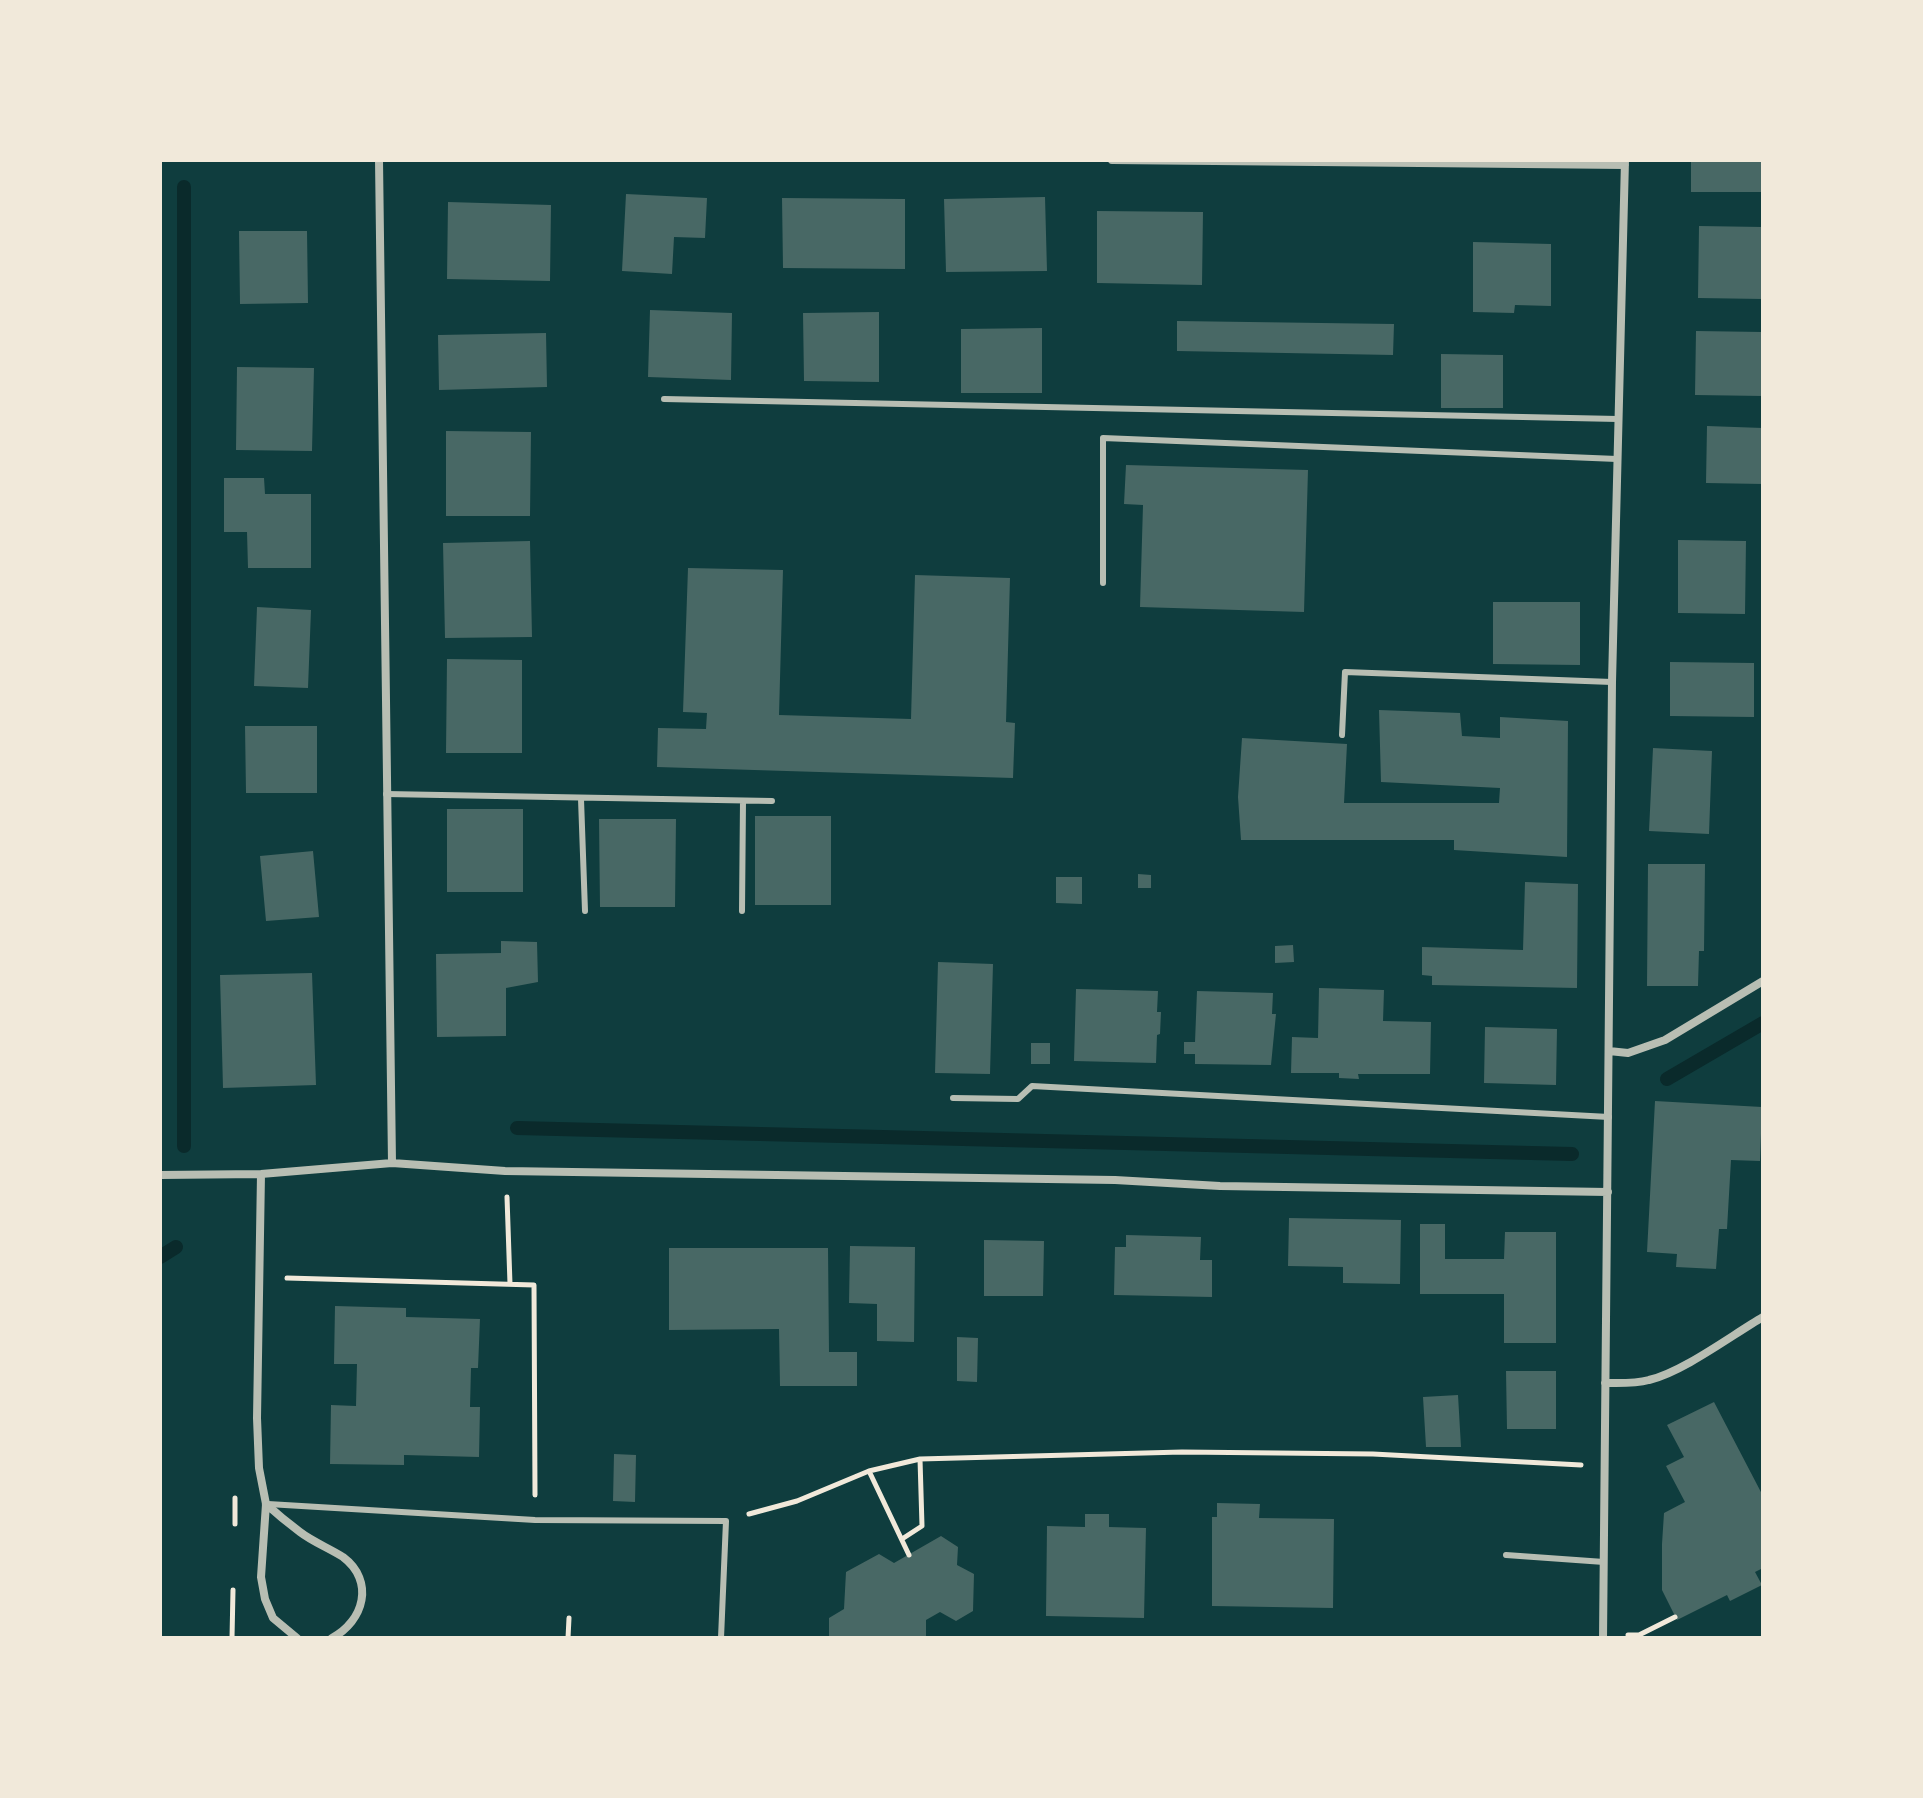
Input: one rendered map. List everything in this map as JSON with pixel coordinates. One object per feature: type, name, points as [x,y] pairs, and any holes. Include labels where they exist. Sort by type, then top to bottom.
[{"type":"street","points":[[379,160],[392,1163]]},
{"type":"street","points":[[1112,160],[1625,162],[1612,682],[1603,1637]]},
{"type":"street","points":[[1609,1051],[1628,1053],[1665,1040],[1763,981]]},
{"type":"street","points":[[160,1175],[261,1174],[392,1163],[505,1171],[1115,1180],[1234,1187],[1608,1192]]},
{"type":"street","points":[[261,1174],[257,1418],[259,1468],[266,1504],[261,1577],[273,1618],[297,1638]]},
{"type":"street","points":[[1605,1383],[1651,1380],[1763,1317]]},
{"type":"street","points":[[266,1504],[302,1534],[345,1559],[358,1575],[363,1597],[357,1617],[343,1632],[332,1638]]},
{"type":"lane","points":[[664,399],[1618,419]]},
{"type":"lane","points":[[1103,583],[1103,438],[1617,459]]},
{"type":"lane","points":[[1342,735],[1345,672],[1612,682]]},
{"type":"lane","points":[[386,794],[772,801]]},
{"type":"lane","points":[[581,799],[585,911]]},
{"type":"lane","points":[[742,911],[743,801]]},
{"type":"lane","points":[[953,1098],[1018,1099],[1032,1086],[1609,1117]]},
{"type":"lane","points":[[266,1504],[535,1520],[726,1521],[721,1638]]},
{"type":"lane","points":[[1506,1555],[1604,1562]]},
{"type":"path","points":[[505,1171],[510,1284]]},
{"type":"path","points":[[259,1277],[534,1285],[535,1520]]},
{"type":"path","points":[[726,1521],[797,1501],[869,1471],[920,1459],[1182,1452],[1373,1454],[1606,1466]]},
{"type":"path","points":[[902,1539],[922,1526],[920,1459]]},
{"type":"path","points":[[869,1471],[909,1555]]},
{"type":"path","points":[[1603,1637],[1639,1635],[1675,1617]]},
{"type":"path","points":[[568,1638],[569,1618]]},
{"type":"building","points":[[1691,160],[1763,160],[1763,192],[1691,192]]},
{"type":"building","points":[[626,194],[707,198],[705,238],[674,237],[672,274],[622,271]]},
{"type":"building","points":[[1045,197],[1047,271],[946,272],[944,199]]},
{"type":"building","points":[[782,198],[905,199],[905,269],[783,268]]},
{"type":"building","points":[[448,202],[551,205],[550,281],[447,279]]},
{"type":"building","points":[[1097,211],[1203,212],[1202,285],[1097,283]]},
{"type":"building","points":[[1699,226],[1763,227],[1763,299],[1698,298]]},
{"type":"building","points":[[239,231],[307,231],[308,303],[240,304]]},
{"type":"building","points":[[1473,242],[1551,244],[1551,306],[1515,305],[1514,313],[1473,312]]},
{"type":"building","points":[[650,310],[732,313],[731,380],[648,377]]},
{"type":"building","points":[[879,312],[879,382],[804,381],[803,313]]},
{"type":"building","points":[[1177,321],[1394,324],[1393,355],[1177,351]]},
{"type":"building","points":[[1042,328],[1042,393],[961,393],[961,329]]},
{"type":"building","points":[[1696,331],[1763,332],[1763,396],[1695,395]]},
{"type":"building","points":[[546,333],[547,387],[439,390],[438,335]]},
{"type":"building","points":[[1441,354],[1503,355],[1503,408],[1441,408]]},
{"type":"building","points":[[237,367],[314,368],[312,451],[236,450]]},
{"type":"building","points":[[1707,426],[1763,428],[1763,484],[1706,483]]},
{"type":"building","points":[[446,431],[531,432],[530,516],[446,516]]},
{"type":"building","points":[[1126,465],[1308,470],[1304,612],[1140,607],[1143,505],[1124,504]]},
{"type":"building","points":[[224,478],[264,478],[265,494],[311,494],[311,568],[248,568],[247,532],[224,532]]},
{"type":"building","points":[[1678,540],[1746,541],[1745,614],[1678,613]]},
{"type":"building","points":[[530,541],[532,637],[445,638],[443,543]]},
{"type":"building","points":[[688,568],[783,570],[779,715],[911,719],[915,575],[1010,578],[1006,722],[1015,723],[1013,778],[657,767],[658,728],[706,729],[707,713],[683,712]]},
{"type":"building","points":[[1493,602],[1580,602],[1580,665],[1493,664]]},
{"type":"building","points":[[257,607],[311,610],[308,688],[254,686]]},
{"type":"building","points":[[447,659],[522,660],[522,753],[446,753]]},
{"type":"building","points":[[1670,662],[1754,663],[1754,717],[1670,716]]},
{"type":"building","points":[[1379,710],[1460,713],[1462,736],[1500,738],[1500,717],[1568,721],[1567,857],[1454,850],[1454,840],[1241,840],[1238,797],[1242,738],[1347,744],[1344,803],[1499,803],[1500,788],[1381,782]]},
{"type":"building","points":[[245,726],[317,726],[317,793],[246,793]]},
{"type":"building","points":[[1653,748],[1712,751],[1709,834],[1649,831]]},
{"type":"building","points":[[447,809],[523,809],[523,892],[447,892]]},
{"type":"building","points":[[755,816],[831,816],[831,905],[755,905]]},
{"type":"building","points":[[599,819],[676,819],[675,907],[600,907]]},
{"type":"building","points":[[313,851],[319,917],[266,921],[260,856]]},
{"type":"building","points":[[1648,864],[1705,864],[1704,951],[1699,951],[1698,986],[1647,986]]},
{"type":"building","points":[[1138,874],[1151,875],[1151,888],[1138,888]]},
{"type":"building","points":[[1056,877],[1082,877],[1082,904],[1056,903]]},
{"type":"building","points":[[1525,882],[1578,884],[1577,988],[1432,985],[1432,976],[1422,975],[1422,947],[1523,950]]},
{"type":"building","points":[[501,941],[537,942],[538,982],[506,988],[506,1036],[437,1037],[436,954],[501,953]]},
{"type":"building","points":[[1293,945],[1294,962],[1275,963],[1275,946]]},
{"type":"building","points":[[938,962],[993,964],[990,1074],[935,1073]]},
{"type":"building","points":[[312,973],[316,1085],[223,1088],[220,975]]},
{"type":"building","points":[[1319,988],[1384,990],[1383,1021],[1431,1022],[1430,1074],[1358,1074],[1359,1079],[1339,1078],[1339,1073],[1291,1073],[1292,1037],[1318,1038]]},
{"type":"building","points":[[1076,989],[1158,991],[1157,1012],[1161,1012],[1156,1063],[1074,1061]]},
{"type":"building","points":[[1197,991],[1273,993],[1272,1014],[1276,1014],[1271,1065],[1195,1064],[1195,1054],[1184,1054],[1184,1042],[1195,1042]]},
{"type":"building","points":[[1485,1027],[1557,1029],[1556,1085],[1484,1083]]},
{"type":"building","points":[[1031,1043],[1050,1043],[1050,1064],[1031,1064]]},
{"type":"building","points":[[1655,1101],[1762,1107],[1760,1161],[1731,1160],[1727,1229],[1719,1229],[1716,1269],[1676,1267],[1677,1254],[1647,1252]]},
{"type":"building","points":[[1289,1218],[1401,1220],[1400,1284],[1343,1283],[1343,1267],[1288,1266]]},
{"type":"building","points":[[1420,1224],[1445,1224],[1445,1259],[1504,1259],[1505,1232],[1556,1232],[1556,1343],[1504,1343],[1504,1294],[1420,1294]]},
{"type":"building","points":[[1126,1235],[1201,1237],[1200,1260],[1212,1260],[1212,1297],[1114,1295],[1115,1247],[1126,1247]]},
{"type":"building","points":[[984,1240],[1044,1241],[1043,1296],[984,1296]]},
{"type":"building","points":[[850,1246],[915,1247],[914,1342],[877,1341],[877,1304],[849,1303]]},
{"type":"building","points":[[669,1248],[828,1248],[829,1352],[857,1352],[857,1386],[780,1386],[779,1329],[669,1330]]},
{"type":"building","points":[[335,1306],[406,1308],[406,1317],[480,1319],[478,1368],[471,1368],[470,1407],[480,1407],[479,1457],[404,1455],[404,1465],[330,1464],[331,1405],[356,1406],[357,1364],[334,1364]]},
{"type":"building","points":[[957,1337],[978,1338],[977,1382],[957,1381]]},
{"type":"building","points":[[1506,1371],[1556,1371],[1556,1429],[1507,1429]]},
{"type":"building","points":[[1458,1395],[1461,1447],[1426,1447],[1423,1397]]},
{"type":"building","points":[[1714,1402],[1763,1496],[1763,1568],[1755,1572],[1762,1585],[1730,1601],[1727,1595],[1677,1620],[1662,1590],[1662,1544],[1664,1513],[1685,1502],[1666,1466],[1684,1457],[1667,1425]]},
{"type":"building","points":[[614,1454],[636,1455],[635,1502],[613,1501]]},
{"type":"building","points":[[1217,1503],[1260,1504],[1259,1518],[1334,1519],[1333,1608],[1212,1606],[1212,1517],[1217,1517]]},
{"type":"building","points":[[1085,1514],[1109,1514],[1109,1527],[1146,1528],[1144,1618],[1046,1616],[1047,1526],[1085,1527]]},
{"type":"building","points":[[941,1536],[958,1547],[957,1565],[974,1574],[973,1611],[956,1621],[940,1612],[926,1620],[926,1638],[829,1637],[829,1618],[844,1609],[846,1572],[879,1554],[894,1563]]},
{"type":"waterway","points":[[184,187],[184,1146]]},
{"type":"waterway","points":[[1667,1079],[1763,1023]]},
{"type":"waterway","points":[[517,1128],[1572,1154]]},
{"type":"waterway","points":[[160,1257],[176,1247]]}]
